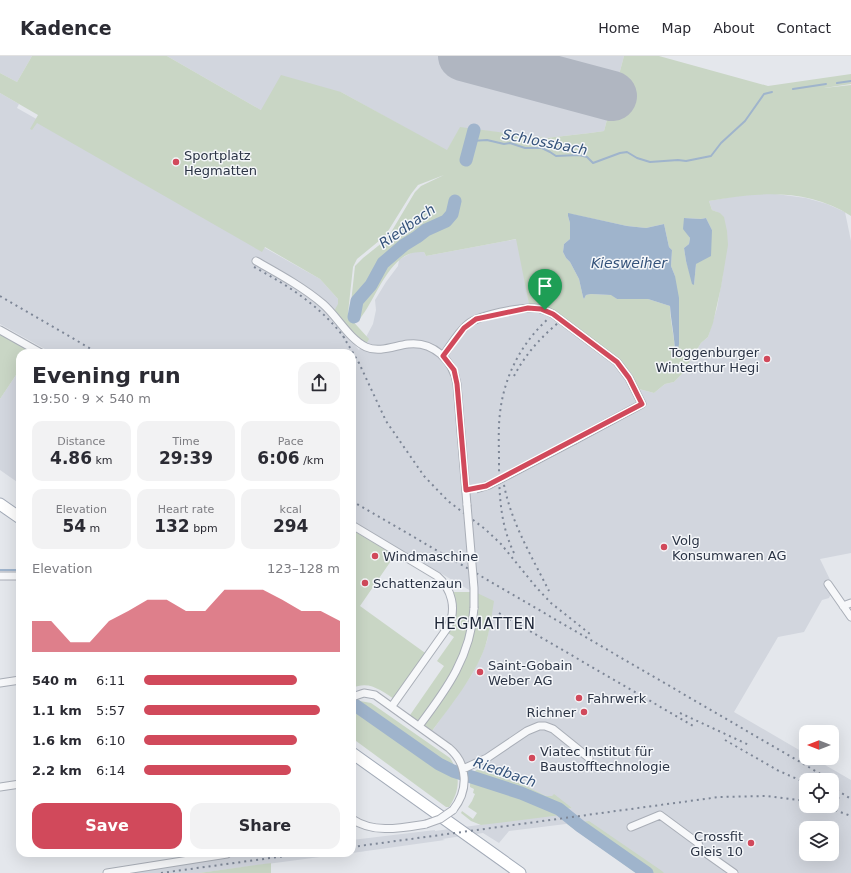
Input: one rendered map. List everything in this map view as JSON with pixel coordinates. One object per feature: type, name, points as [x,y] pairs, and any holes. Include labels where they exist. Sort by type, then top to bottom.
[{"type":"main road","points":[[0,504],[16,515]]},
{"type":"main road","points":[[356,756],[520,873]]},
{"type":"street","points":[[256,261],[318,300],[333,313],[357,341],[365,346],[372,349],[380,349],[416,344],[431,348],[443,356],[454,370],[457,384],[466,490],[474,588],[474,608],[471,635],[462,662],[447,688],[419,726]]},
{"type":"street","points":[[443,356],[464,328],[476,319],[523,309],[541,309],[558,317],[617,362],[629,378],[642,404],[486,486],[466,490]]},
{"type":"street","points":[[0,330],[34,349]]},
{"type":"street","points":[[356,527],[437,576],[446,586],[452,599],[452,614],[448,627],[392,706]]},
{"type":"street","points":[[0,576],[16,576]]},
{"type":"street","points":[[828,584],[851,617]]},
{"type":"street","points":[[843,606],[851,603]]},
{"type":"street","points":[[0,683],[16,681]]},
{"type":"street","points":[[356,695],[364,692],[378,696],[453,750],[464,771],[464,782],[461,796],[453,810],[440,819],[426,824],[378,829],[365,826],[356,821]]},
{"type":"street","points":[[464,771],[527,731],[539,726],[545,726],[553,729],[589,758]]},
{"type":"street","points":[[0,787],[16,785]]},
{"type":"street","points":[[631,827],[660,815],[698,843],[700,849],[734,873]]},
{"type":"street","points":[[106,873],[208,857]]},
{"type":"shaded area","points":[[0,56],[32,56],[17,82],[0,73]]},
{"type":"shaded area","points":[[167,56],[624,56],[604,131],[546,138],[460,128],[447,151],[341,92],[261,110]]},
{"type":"shaded area","points":[[0,93],[19,104],[17,108],[320,279],[338,299],[338,325],[359,350],[373,324],[376,310],[375,300],[398,266],[399,260],[413,252],[424,252],[426,256],[517,239],[529,302],[540,300],[617,357],[631,373],[639,389],[654,393],[665,384],[674,382],[682,374],[701,343],[708,337],[717,308],[723,274],[717,212],[712,210],[709,201],[736,196],[776,194],[806,198],[827,204],[845,212],[851,241],[851,553],[820,559],[836,592],[829,598],[822,600],[804,632],[778,637],[734,712],[799,750],[799,765],[825,765],[839,773],[799,773],[799,813],[839,813],[839,773],[851,780],[851,873],[647,873],[576,823],[509,831],[499,843],[483,833],[356,852],[356,840],[486,824],[557,810],[574,822],[578,822],[563,809],[572,808],[552,796],[546,796],[522,784],[485,772],[479,762],[463,766],[430,734],[471,676],[480,659],[487,641],[493,604],[356,523],[356,349],[45,349],[0,324]]},
{"type":"shaded area","points":[[16,375],[16,481],[0,470],[0,399]]},
{"type":"shaded area","points":[[230,857],[320,857],[199,873],[124,873]]},
{"type":"green space","points":[[32,56],[167,56],[261,110],[281,75],[341,92],[447,150],[460,127],[546,138],[604,131],[624,56],[659,56],[768,86],[851,74],[851,84],[824,88],[851,85],[851,216],[835,207],[817,201],[782,195],[764,194],[709,201],[712,210],[720,213],[724,217],[728,245],[713,323],[708,337],[701,343],[682,374],[674,382],[665,384],[654,393],[639,389],[631,373],[617,357],[558,313],[541,305],[529,304],[516,239],[426,256],[424,252],[415,252],[403,257],[388,272],[359,320],[355,319],[350,312],[355,266],[390,234],[415,192],[421,186],[444,175],[418,185],[385,236],[357,259],[353,267],[348,313],[349,317],[369,339],[365,346],[333,313],[338,304],[338,299],[320,279],[265,247],[262,252],[37,123],[32,130],[30,129],[38,115],[0,93],[0,73],[17,82]],"holes":[[[571,214],[627,226],[646,228],[664,224],[669,247],[672,250],[671,266],[675,276],[675,354],[670,306],[648,299],[617,299],[612,295],[591,294],[586,295],[584,299],[579,279],[563,252],[564,244],[570,239],[570,223],[568,216]],[[685,218],[706,218],[712,230],[696,264],[694,285],[686,261],[684,248],[689,244],[690,238],[687,233]]]},
{"type":"green space","points":[[0,334],[26,349],[16,349],[16,375],[0,399]]},
{"type":"green space","points":[[356,532],[395,555],[360,606],[428,655],[396,700],[380,690],[370,686],[356,687]]},
{"type":"green space","points":[[449,592],[475,592],[494,601],[487,640],[483,652],[463,689],[430,734],[408,718],[444,666],[437,661],[454,637],[445,631],[449,624]]},
{"type":"green space","points":[[356,698],[360,701],[371,703],[450,758],[456,770],[458,782],[453,801],[449,807],[446,807],[356,741]]},
{"type":"green space","points":[[482,767],[485,772],[522,784],[546,796],[552,796],[554,794],[572,808],[551,811],[561,815],[481,825],[471,821],[461,813],[462,811],[473,819],[477,813],[468,807],[475,794],[473,793],[474,789],[470,787],[473,773]]},
{"type":"green space","points":[[589,821],[664,873],[636,873],[567,824]]},
{"type":"green space","points":[[271,863],[271,873],[199,873]]},
{"type":"water","name":"Kiesweiher","points":[[568,213],[627,226],[646,228],[664,224],[669,247],[672,250],[671,266],[675,276],[679,298],[679,344],[677,353],[675,354],[670,306],[648,299],[617,299],[611,295],[591,294],[586,295],[584,299],[579,279],[563,252],[564,244],[570,239],[570,223]]},
{"type":"water","points":[[684,218],[706,218],[712,230],[711,256],[696,264],[694,285],[692,284],[684,248],[689,244],[690,238],[683,229]]},
{"type":"waterway","points":[[837,83],[851,81]]},
{"type":"waterway","points":[[793,89],[826,84]]},
{"type":"waterway","name":"Schlossbach","points":[[471,141],[487,140],[504,144],[510,143],[525,148],[542,148],[556,156],[579,155],[587,157],[593,163],[620,153],[627,152],[637,158],[650,162],[678,160],[686,161],[711,156],[721,143],[745,121],[764,94],[772,92]]},
{"type":"waterway","name":"Riedbach","points":[[466,160],[474,130]]},
{"type":"waterway","name":"Riedbach","points":[[354,317],[357,301],[371,285],[383,263],[404,245],[426,230],[446,221],[452,214],[455,201]]},
{"type":"waterway","points":[[0,570],[16,570]]},
{"type":"waterway","name":"Riedbach","points":[[356,706],[439,764],[453,771],[521,793],[559,809],[580,826],[647,873]]},
{"type":"runway","points":[[463,56],[612,96]]},
{"type":"railway","points":[[254,267],[280,282],[316,307],[337,328],[346,340]]},
{"type":"railway","points":[[0,296],[91,349]]},
{"type":"railway","points":[[514,553],[509,542],[503,520],[500,497],[499,425],[502,399],[510,373],[516,361],[539,327],[549,318]]},
{"type":"railway","points":[[514,376],[533,347],[558,323]]},
{"type":"railway","points":[[343,336],[351,349]]},
{"type":"railway","points":[[356,358],[386,421],[424,476],[448,501],[485,529],[501,544],[551,603],[590,634]]},
{"type":"railway","points":[[503,479],[515,523],[549,591]]},
{"type":"railway","points":[[356,503],[819,773]]},
{"type":"railway","points":[[499,613],[695,727]]},
{"type":"railway","points":[[680,713],[749,745]]},
{"type":"railway","points":[[725,740],[777,770],[799,780]]},
{"type":"railway","points":[[839,791],[851,799]]},
{"type":"railway","points":[[356,846],[719,797],[767,796],[799,800]]},
{"type":"railway","points":[[839,812],[851,816]]},
{"type":"railway","points":[[161,873],[278,857]]},
{"type":"place","name":"Sportplatz Hegmatten","points":[[176,162]]},
{"type":"place","name":"Toggenburger Winterthur Hegi","points":[[767,359]]},
{"type":"place","name":"Volg Konsumwaren AG","points":[[664,547]]},
{"type":"place","name":"Windmaschine","points":[[375,556]]},
{"type":"place","name":"Schattenzaun","points":[[365,583]]},
{"type":"place","name":"Saint-Gobain Weber AG","points":[[480,672]]},
{"type":"place","name":"Fahrwerk","points":[[579,698]]},
{"type":"place","name":"Richner","points":[[584,712]]},
{"type":"place","name":"Viatec Institut für Baustofftechnologie","points":[[532,758]]},
{"type":"place","name":"Crossfit Gleis 10","points":[[751,843]]},
{"type":"district","name":"HEGMATTEN","points":[[485,624]]},
{"type":"route","points":[[528,308],[545,310],[558,317],[617,362],[626,372],[642,404],[486,486],[466,490],[457,379],[454,370],[443,356],[464,328],[476,319],[484,316],[528,308]]}]
